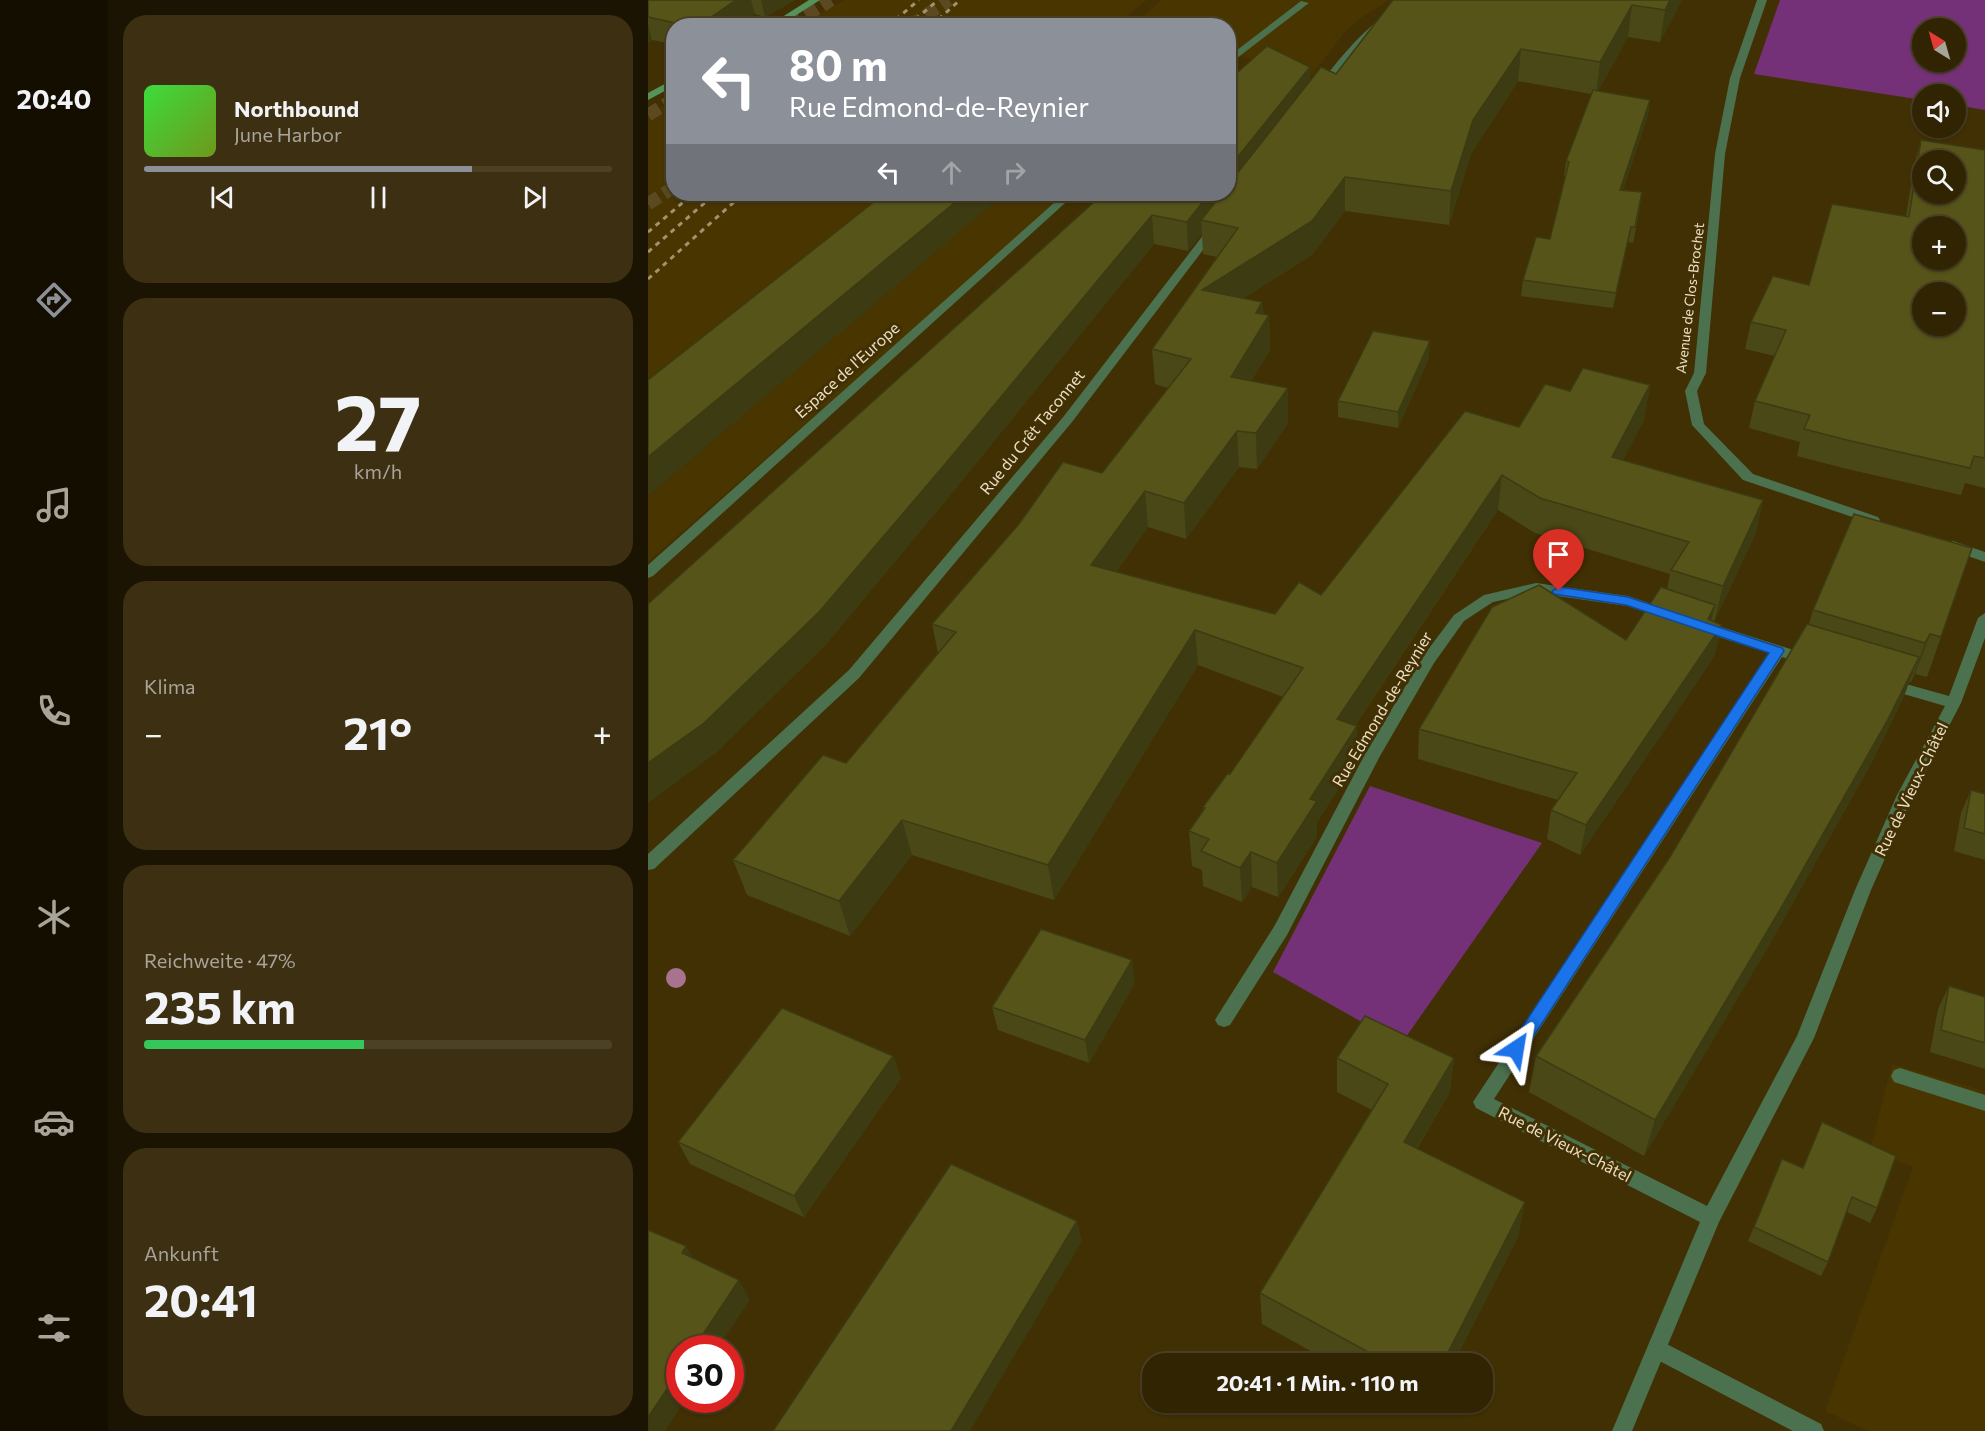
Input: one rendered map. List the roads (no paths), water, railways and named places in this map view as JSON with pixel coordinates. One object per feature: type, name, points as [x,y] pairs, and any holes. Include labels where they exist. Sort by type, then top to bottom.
[{"type":"main road","points":[[786,18],[816,0]]},
{"type":"main road","points":[[648,97],[666,87]]},
{"type":"street","points":[[1310,103],[1375,24],[1398,8],[1416,0]]},
{"type":"street","name":"Avenue de Clos-Brochet","points":[[1762,0],[1735,78],[1720,154],[1700,373],[1691,391],[1698,425],[1748,477],[1884,524]]},
{"type":"street","points":[[1236,56],[1304,3]]},
{"type":"street","name":"Espace de l'Europe","points":[[648,573],[1062,201]]},
{"type":"street","name":"Rue du Crêt Taconnet","points":[[648,864],[854,674],[1068,419],[1226,213]]},
{"type":"street","points":[[1940,542],[1985,557]]},
{"type":"street","name":"Rue Edmond-de-Reynier","points":[[1224,1020],[1281,930],[1373,754],[1430,659],[1459,618],[1490,598],[1536,588],[1628,601],[1822,664]]},
{"type":"street","name":"Rue de Vieux-Châtel","points":[[1622,1431],[1711,1218],[1805,1038],[1863,890],[1905,795],[1954,703],[1985,618]]},
{"type":"street","name":"Rue de Vieux-Châtel","points":[[1711,1218],[1482,1102],[1778,651]]},
{"type":"street","points":[[1877,680],[1954,703]]},
{"type":"street","points":[[1900,1076],[1985,1103]]},
{"type":"street","points":[[1657,1349],[1814,1431]]},
{"type":"tunnel","points":[[803,18],[831,0]]},
{"type":"tunnel","points":[[922,18],[949,0]]},
{"type":"tunnel","points":[[648,115],[666,104]]},
{"type":"tunnel","points":[[648,204],[666,192]]},
{"type":"railway","points":[[898,18],[919,0]]},
{"type":"railway","points":[[917,18],[938,0]]},
{"type":"railway","points":[[940,18],[960,0]]},
{"type":"railway","points":[[648,232],[685,201]]},
{"type":"railway","points":[[648,252],[707,201]]},
{"type":"railway","points":[[648,279],[735,201]]}]
